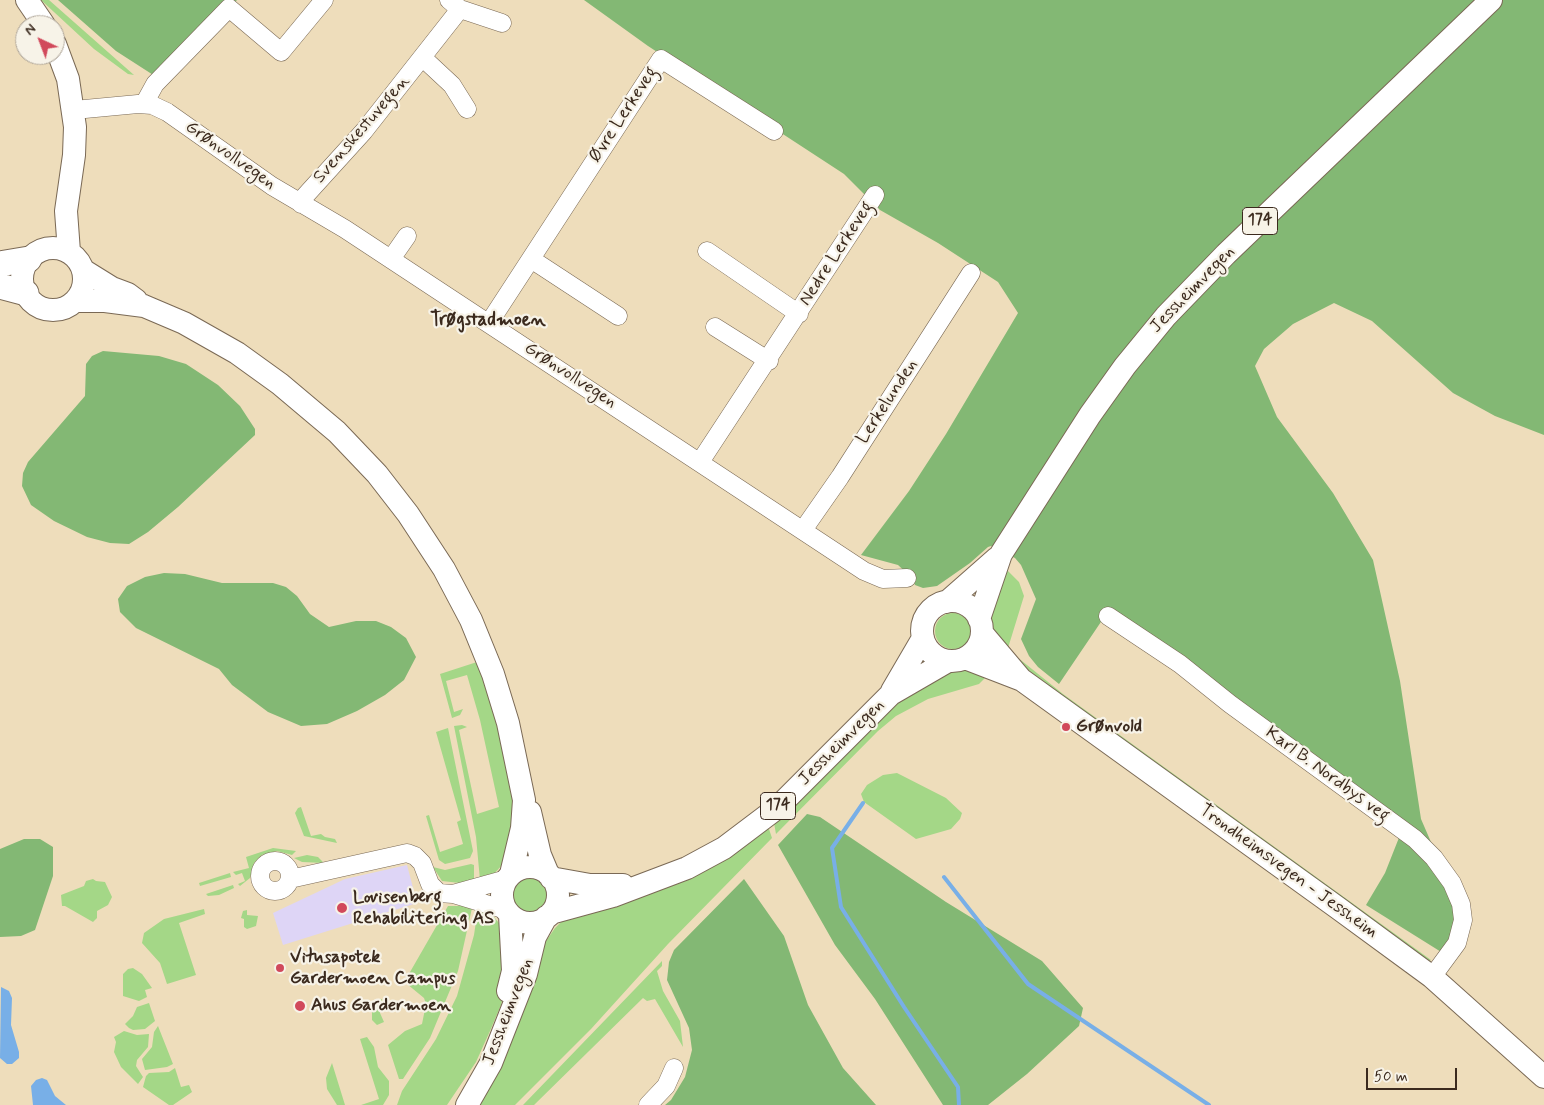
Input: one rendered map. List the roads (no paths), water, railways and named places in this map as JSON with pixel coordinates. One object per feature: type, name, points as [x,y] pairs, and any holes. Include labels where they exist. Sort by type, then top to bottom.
[{"type":"highway","points":[[0,264],[35,255]]},
{"type":"highway","points":[[0,286],[26,294]]},
{"type":"main road","points":[[27,0],[37,15]]},
{"type":"main road","name":"Jessheimvegen","points":[[981,626],[1002,554],[1090,415],[1124,366],[1166,316],[1226,254],[1492,0]]},
{"type":"main road","points":[[63,65],[68,79],[74,110],[74,155],[66,211],[69,252]]},
{"type":"main road","points":[[35,255],[55,248],[69,252],[78,261],[83,270],[83,285],[75,301],[66,307],[49,310],[32,302],[26,294],[22,276],[35,255],[66,211]]},
{"type":"main road","points":[[83,270],[112,288],[128,294],[144,306],[203,333],[280,384],[337,432],[393,494],[444,569],[482,647],[508,723],[524,800],[531,815],[540,855],[549,876],[555,884],[557,899],[549,915]]},
{"type":"main road","points":[[75,301],[105,301],[144,306]]},
{"type":"main road","name":"Jessheimvegen","points":[[947,602],[1002,554]]},
{"type":"main road","points":[[947,602],[966,605],[981,626]]},
{"type":"main road","name":"174","points":[[923,638],[922,630],[927,615],[932,608],[947,602]]},
{"type":"main road","name":"174","points":[[956,659],[977,648],[981,626]]},
{"type":"main road","name":"Trondheimsvegen - Jessheim","points":[[981,626],[1022,680],[1432,977],[1544,1077]]},
{"type":"main road","points":[[923,638],[932,653],[956,659]]},
{"type":"main road","name":"Jessheimvegen","points":[[891,694],[896,681],[910,663],[923,638]]},
{"type":"main road","name":"Jessheimvegen","points":[[467,1105],[491,1063],[526,974],[535,937],[549,915],[613,896],[687,868],[724,848],[750,831],[777,808],[891,694],[956,659]]},
{"type":"main road","name":"Trondheimsvegen - Jessheim","points":[[956,659],[1022,680]]},
{"type":"main road","points":[[508,913],[502,895],[509,877],[522,828],[524,800]]},
{"type":"main road","name":"174","points":[[509,877],[518,870],[533,868],[549,876]]},
{"type":"main road","name":"Jessheimvegen","points":[[549,876],[590,885],[642,884]]},
{"type":"main road","name":"Jessheimvegen","points":[[455,1105],[465,1092],[487,1049],[506,1000],[513,971],[508,913]]},
{"type":"main road","name":"174","points":[[508,913],[517,920],[532,923],[549,915]]},
{"type":"street","points":[[144,104],[155,84],[229,8],[281,52],[324,0]]},
{"type":"street","name":"Svenskestuvegen","points":[[301,204],[305,196],[364,131],[423,58],[455,4],[502,23]]},
{"type":"street","name":"Svenskestuvegen","points":[[423,58],[452,85],[466,108]]},
{"type":"street","name":"Øvre Lerkeveg","points":[[489,323],[661,59],[774,131]]},
{"type":"street","name":"Grønvollvegen","points":[[74,110],[144,104],[167,112],[301,204],[332,220],[876,577],[890,579],[907,578]]},
{"type":"street","name":"Nedre Lerkeveg","points":[[700,462],[799,314],[875,195]]},
{"type":"street","points":[[391,259],[407,236]]},
{"type":"street","name":"Nedre Lerkeveg","points":[[707,251],[799,314]]},
{"type":"street","points":[[531,259],[618,316]]},
{"type":"street","name":"Lerkelunden","points":[[804,530],[971,273]]},
{"type":"street","points":[[715,327],[768,361]]},
{"type":"street","name":"Karl B. Nordbys veg","points":[[1108,616],[1180,664],[1230,704],[1415,839],[1434,858],[1452,883],[1461,904],[1463,920],[1457,943],[1432,977]]},
{"type":"street","points":[[290,878],[407,853],[415,856],[422,863],[433,889],[439,893],[453,894],[508,913]]},
{"type":"street","points":[[453,894],[509,877]]},
{"type":"street","points":[[648,1105],[666,1086],[674,1068]]},
{"type":"water","points":[[1,987],[9,991],[12,998],[11,1025],[19,1058],[12,1064],[7,1064],[0,1058]]},
{"type":"water","points":[[42,1078],[47,1080],[55,1096],[66,1105],[33,1105],[31,1086],[36,1080]]},
{"type":"waterway","points":[[863,803],[832,848],[841,907],[904,1007],[958,1087],[959,1105]]},
{"type":"waterway","points":[[944,877],[1028,984],[1209,1105]]},
{"type":"place","name":"Grønvold","points":[[1066,727]]},
{"type":"place","name":"Lovisenberg Rehabilitering AS","points":[[342,908]]},
{"type":"place","name":"Vitusapotek Gardermoen Campus","points":[[280,968]]},
{"type":"place","name":"Ahus Gardermoen","points":[[300,1006]]},
{"type":"district","name":"Trøgstadmoen","points":[[488,321]]}]
